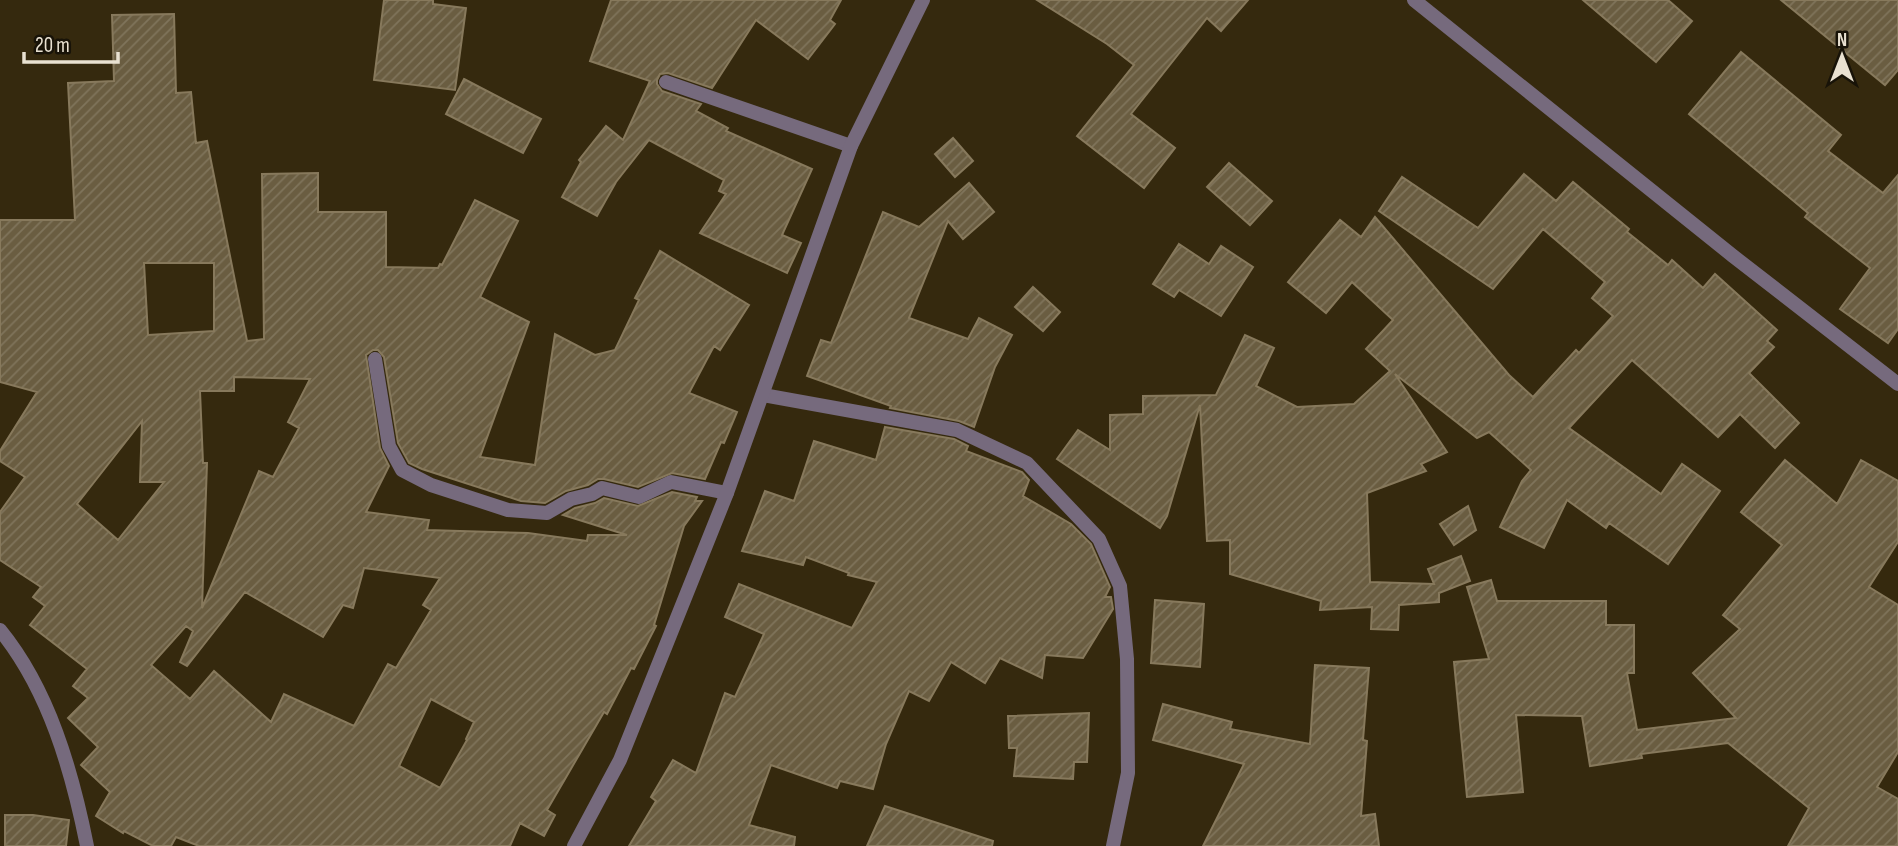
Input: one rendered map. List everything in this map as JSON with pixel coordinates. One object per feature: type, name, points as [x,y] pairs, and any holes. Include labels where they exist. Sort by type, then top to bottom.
[{"type":"street","points":[[573,846],[620,760],[727,493],[851,146],[923,0]]},
{"type":"street","points":[[1414,0],[1733,256],[1898,384]]},
{"type":"street","points":[[666,82],[851,146]]},
{"type":"street","points":[[375,359],[389,446],[402,470],[431,485],[508,510],[547,513],[571,499],[592,494],[602,488],[639,498],[671,482],[727,493]]},
{"type":"street","points":[[763,395],[957,430],[1027,463],[1099,539],[1120,586],[1127,659],[1128,773],[1113,846]]},
{"type":"street","points":[[0,630],[13,646],[48,712],[76,793],[88,846]]},
{"type":"building","points":[[384,0],[433,0],[433,4],[466,8],[455,90],[374,80]]},
{"type":"building","points":[[611,0],[841,0],[830,20],[835,24],[808,59],[756,20],[712,88],[668,73],[660,74],[657,80],[662,91],[701,104],[696,111],[728,128],[726,131],[812,169],[782,235],[801,243],[787,273],[700,233],[726,194],[719,191],[724,180],[649,140],[616,182],[597,216],[562,197],[581,162],[579,160],[606,126],[623,140],[650,81],[590,61]]},
{"type":"building","points":[[1037,0],[1248,0],[1221,31],[1207,18],[1131,114],[1175,148],[1144,188],[1077,136],[1134,65],[1107,44]]},
{"type":"building","points":[[1583,0],[1668,0],[1692,21],[1656,62]]},
{"type":"building","points":[[1781,0],[1898,0],[1898,70],[1885,85]]},
{"type":"building","points":[[174,14],[176,93],[191,92],[196,143],[207,141],[247,341],[264,339],[262,174],[318,173],[318,212],[386,212],[386,267],[438,268],[442,265],[475,200],[518,221],[480,297],[529,322],[480,457],[535,465],[555,334],[595,355],[615,350],[639,300],[635,298],[660,251],[749,305],[720,350],[714,346],[689,393],[737,412],[705,479],[672,473],[638,487],[598,479],[588,485],[566,491],[545,503],[521,501],[409,463],[398,443],[384,357],[378,350],[366,355],[380,448],[389,466],[366,512],[429,520],[427,530],[528,533],[587,541],[588,535],[627,535],[563,515],[604,498],[638,506],[672,492],[697,497],[695,501],[702,501],[684,526],[654,625],[656,626],[634,669],[631,668],[607,714],[604,712],[547,810],[555,815],[544,836],[520,823],[510,846],[199,846],[176,837],[171,846],[153,846],[124,831],[123,833],[96,816],[110,792],[81,765],[98,747],[68,718],[88,698],[73,686],[87,669],[30,625],[45,606],[33,597],[41,587],[0,560],[0,512],[25,477],[0,461],[0,451],[37,392],[0,382],[0,220],[75,220],[68,83],[114,81],[112,15]],"holes":[[[144,263],[214,263],[214,331],[148,335]],[[234,377],[310,379],[288,422],[299,428],[273,477],[259,471],[202,608],[207,463],[203,463],[200,391],[234,391]],[[142,421],[140,482],[164,482],[118,540],[77,504]],[[364,568],[440,578],[423,605],[431,610],[396,668],[388,664],[354,726],[284,694],[271,722],[214,671],[190,699],[151,665],[186,626],[193,631],[180,662],[187,666],[245,592],[323,637],[343,605],[353,608]],[[431,699],[474,722],[440,788],[399,766]]]},
{"type":"building","points":[[1741,52],[1841,135],[1828,151],[1883,193],[1898,175],[1898,329],[1888,343],[1840,309],[1870,268],[1805,217],[1808,213],[1689,114]]},
{"type":"building","points":[[464,79],[541,119],[523,153],[446,114]]},
{"type":"building","points":[[953,138],[973,161],[955,177],[935,154]]},
{"type":"building","points":[[1229,163],[1272,201],[1250,225],[1207,187]]},
{"type":"building","points":[[1524,174],[1556,201],[1573,182],[1629,229],[1627,232],[1668,265],[1672,260],[1703,288],[1715,274],[1777,330],[1767,341],[1774,347],[1749,373],[1799,423],[1775,448],[1740,414],[1718,437],[1632,360],[1569,428],[1661,494],[1682,464],[1720,491],[1668,564],[1609,523],[1606,528],[1567,500],[1544,548],[1500,527],[1522,481],[1531,470],[1489,432],[1477,438],[1395,374],[1447,452],[1421,464],[1426,471],[1367,493],[1370,582],[1434,584],[1428,569],[1461,556],[1470,581],[1439,593],[1439,602],[1399,605],[1398,630],[1371,629],[1372,607],[1320,610],[1321,601],[1230,574],[1230,540],[1207,541],[1200,405],[1167,516],[1160,528],[1057,459],[1078,430],[1110,450],[1110,415],[1143,414],[1143,396],[1216,395],[1245,335],[1274,348],[1256,386],[1297,407],[1354,404],[1390,371],[1366,349],[1393,320],[1352,282],[1326,313],[1288,282],[1340,220],[1361,237],[1375,217],[1509,375],[1533,397],[1576,350],[1579,353],[1613,316],[1592,298],[1605,282],[1543,229],[1493,289],[1379,211],[1402,177],[1478,228]]},
{"type":"building","points":[[969,183],[994,212],[963,239],[948,221],[909,318],[968,339],[979,318],[1012,335],[995,367],[974,427],[959,421],[890,408],[891,406],[807,376],[821,340],[831,343],[883,212],[919,227]]},
{"type":"building","points":[[1179,244],[1209,264],[1221,246],[1253,267],[1221,316],[1179,290],[1174,297],[1153,284]]},
{"type":"building","points":[[1033,287],[1060,312],[1043,331],[1015,307]]},
{"type":"building","points":[[885,427],[954,439],[968,446],[966,451],[1022,472],[1029,480],[1023,496],[1071,524],[1091,544],[1110,587],[1105,597],[1111,597],[1113,609],[1083,658],[1045,655],[1042,678],[1000,658],[985,683],[951,662],[929,701],[909,691],[886,744],[873,789],[840,781],[837,788],[771,765],[749,825],[795,837],[794,846],[629,846],[656,801],[651,797],[673,760],[696,773],[725,693],[735,697],[764,634],[725,617],[739,584],[852,628],[877,582],[848,575],[849,573],[806,557],[803,565],[742,551],[765,491],[794,501],[814,441],[876,460]]},
{"type":"building","points":[[1785,460],[1837,504],[1861,460],[1898,481],[1898,542],[1869,587],[1898,605],[1898,752],[1877,787],[1898,799],[1898,846],[1788,846],[1809,808],[1728,743],[1641,754],[1642,758],[1590,766],[1582,716],[1516,715],[1523,792],[1467,797],[1454,662],[1489,659],[1467,587],[1491,580],[1497,601],[1606,601],[1606,625],[1634,625],[1634,673],[1627,673],[1637,730],[1736,718],[1693,673],[1740,629],[1723,615],[1782,545],[1741,512]]},
{"type":"building","points":[[1468,506],[1476,530],[1454,545],[1440,524]]},
{"type":"building","points":[[1155,600],[1204,604],[1200,667],[1151,663]]},
{"type":"building","points":[[1315,665],[1369,668],[1363,740],[1367,741],[1361,816],[1375,814],[1379,846],[1203,846],[1244,764],[1153,740],[1163,704],[1232,722],[1230,729],[1310,744]]},
{"type":"building","points":[[1089,713],[1087,762],[1074,762],[1073,779],[1014,776],[1017,748],[1009,748],[1008,716]]},
{"type":"building","points":[[885,806],[993,841],[992,846],[867,846]]},
{"type":"building","points":[[5,815],[33,815],[69,820],[66,846],[5,846]]}]
